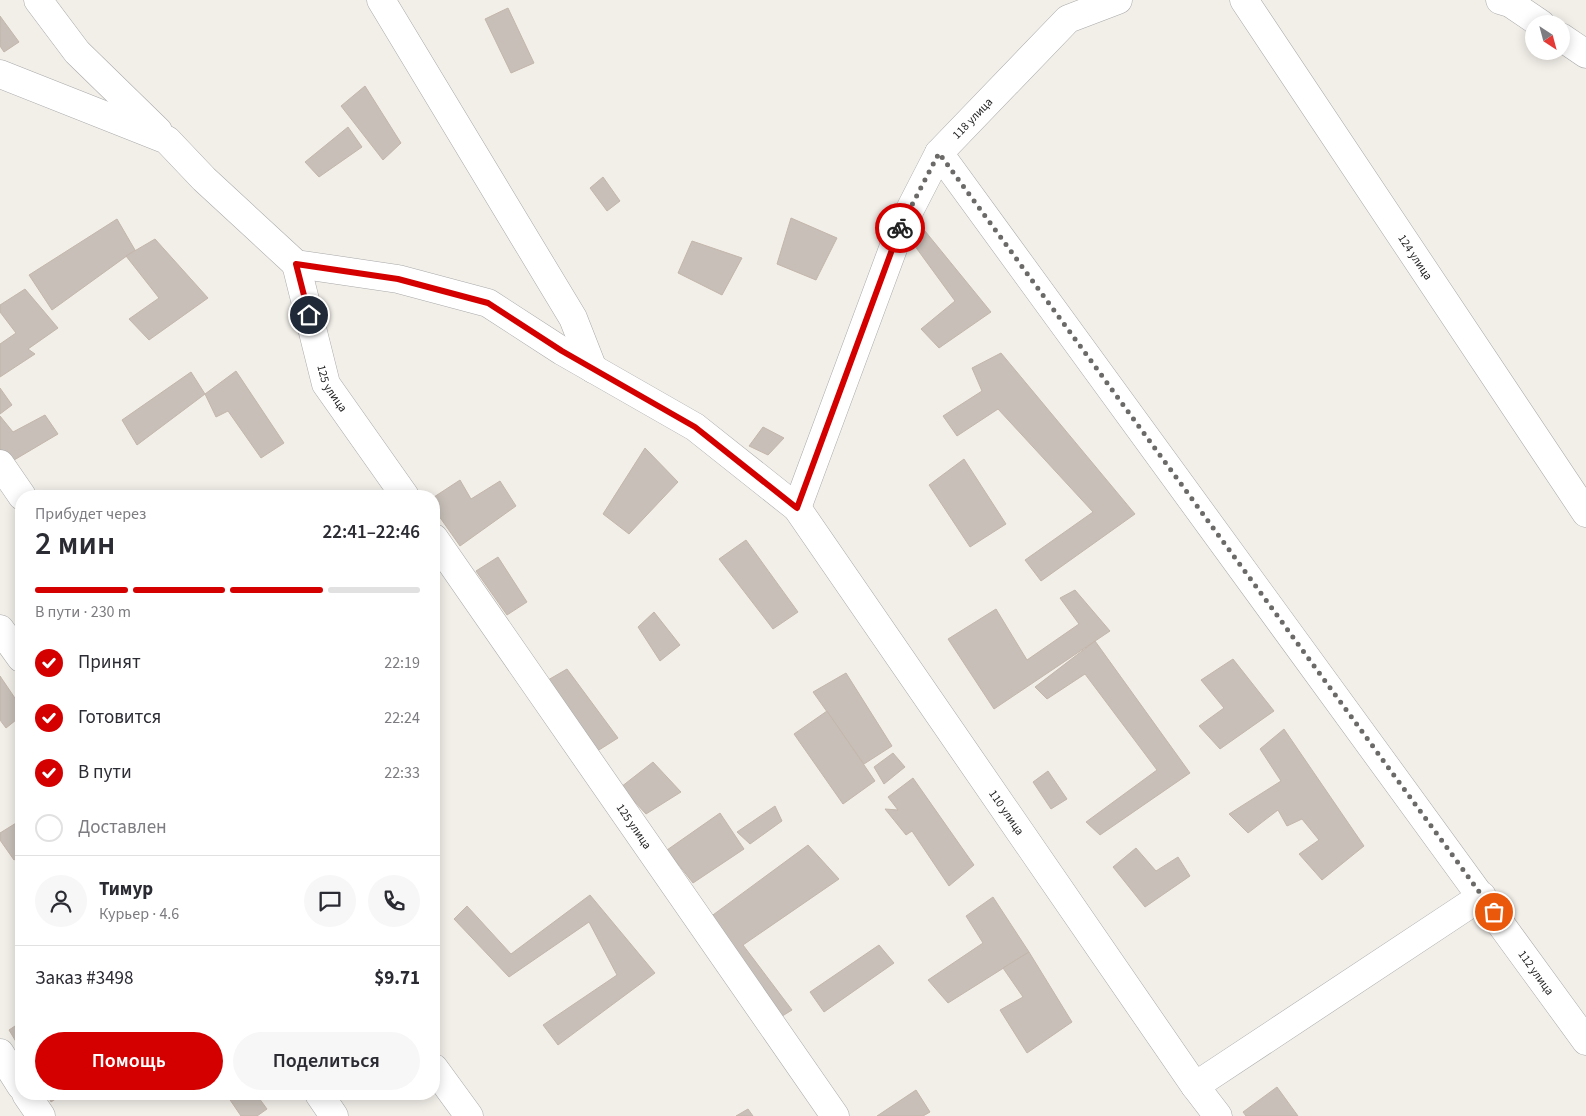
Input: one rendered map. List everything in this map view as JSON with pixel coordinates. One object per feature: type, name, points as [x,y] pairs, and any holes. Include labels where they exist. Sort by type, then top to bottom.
[{"type":"street","points":[[38,0],[77,52],[204,179],[296,264]]},
{"type":"street","points":[[381,0],[574,318],[593,369]]},
{"type":"street","name":"118 улица","points":[[797,508],[901,227],[939,153],[1068,19],[1118,0]]},
{"type":"street","name":"124 улица","points":[[1244,0],[1586,513]]},
{"type":"street","points":[[1500,0],[1510,3],[1528,15]]},
{"type":"street","points":[[1570,43],[1586,54]]},
{"type":"street","points":[[0,74],[167,140]]},
{"type":"street","name":"112 улица","points":[[939,153],[1586,1041]]},
{"type":"street","name":"110 улица","points":[[296,264],[398,279],[488,303],[593,369],[695,427],[797,508],[1194,1086],[1218,1116]]},
{"type":"street","name":"125 улица","points":[[296,264],[326,384],[401,490]]},
{"type":"street","points":[[0,464],[18,490]]},
{"type":"street","name":"125 улица","points":[[440,547],[835,1116]]},
{"type":"street","points":[[0,628],[15,649]]},
{"type":"street","points":[[1194,1086],[1482,896]]},
{"type":"street","points":[[0,1053],[15,1077]]},
{"type":"street","points":[[440,1076],[469,1116]]},
{"type":"street","points":[[30,1100],[41,1116]]},
{"type":"street","points":[[323,1100],[334,1116]]},
{"type":"building","points":[[508,8],[534,63],[511,73],[485,19]]},
{"type":"building","points":[[0,16],[19,42],[4,52],[0,46]]},
{"type":"building","points":[[365,86],[401,143],[383,160],[341,106]]},
{"type":"building","points":[[348,127],[362,147],[319,177],[305,162]]},
{"type":"building","points":[[603,177],[620,201],[607,211],[590,188]]},
{"type":"building","points":[[791,218],[837,238],[816,280],[777,264]]},
{"type":"building","points":[[117,219],[135,250],[52,310],[29,275]]},
{"type":"building","points":[[916,220],[991,312],[939,348],[921,329],[955,301],[901,227]]},
{"type":"building","points":[[155,239],[208,298],[149,340],[129,319],[159,298],[126,256]]},
{"type":"building","points":[[692,241],[742,258],[722,295],[678,273]]},
{"type":"building","points":[[25,289],[58,328],[28,349],[35,354],[0,377],[0,344],[16,333],[0,312],[0,305]]},
{"type":"building","points":[[1001,353],[1135,514],[1041,581],[1025,560],[1093,512],[998,409],[957,436],[943,416],[982,391],[972,368]]},
{"type":"building","points":[[236,371],[284,443],[261,458],[228,411],[216,417],[205,394]]},
{"type":"building","points":[[191,372],[205,394],[137,445],[122,420]]},
{"type":"building","points":[[0,388],[12,405],[0,414]]},
{"type":"building","points":[[45,415],[58,434],[4,466],[0,460],[0,416],[13,432]]},
{"type":"building","points":[[763,427],[784,438],[768,455],[749,446]]},
{"type":"building","points":[[645,448],[678,482],[629,534],[603,514]]},
{"type":"building","points":[[964,459],[1006,524],[970,547],[929,485]]},
{"type":"building","points":[[460,480],[471,499],[500,481],[516,506],[460,546],[440,518],[440,493]]},
{"type":"building","points":[[746,540],[798,612],[773,629],[719,559]]},
{"type":"building","points":[[498,557],[527,602],[507,615],[476,571]]},
{"type":"building","points":[[1075,590],[1110,631],[994,709],[948,639],[996,609],[1027,660],[1079,624],[1060,598]]},
{"type":"building","points":[[654,612],[680,645],[660,661],[638,627]]},
{"type":"building","points":[[1095,641],[1190,773],[1100,835],[1086,822],[1157,770],[1085,674],[1047,699],[1035,687]]},
{"type":"building","points":[[1233,659],[1274,711],[1220,749],[1199,726],[1224,708],[1201,680]]},
{"type":"building","points":[[567,669],[618,738],[591,755],[548,680]]},
{"type":"building","points":[[846,673],[892,746],[864,764],[813,692]]},
{"type":"building","points":[[0,676],[15,698],[15,721],[6,728],[0,720]]},
{"type":"building","points":[[827,711],[875,781],[843,804],[794,734]]},
{"type":"building","points":[[1284,729],[1364,846],[1322,880],[1299,854],[1319,840],[1302,819],[1287,826],[1278,810],[1248,833],[1229,814],[1281,781],[1260,749]]},
{"type":"building","points":[[893,753],[905,767],[884,784],[874,767]]},
{"type":"building","points":[[653,762],[681,792],[646,814],[621,787]]},
{"type":"building","points":[[1048,771],[1067,799],[1051,809],[1033,782]]},
{"type":"building","points":[[913,778],[974,865],[949,886],[912,831],[906,835],[885,809],[898,810],[888,797]]},
{"type":"building","points":[[775,806],[782,821],[750,844],[737,832]]},
{"type":"building","points":[[720,813],[744,849],[693,883],[667,850]]},
{"type":"building","points":[[15,824],[14,860],[0,840],[0,833]]},
{"type":"building","points":[[808,845],[839,879],[743,945],[792,1010],[771,1023],[702,923]]},
{"type":"building","points":[[1136,848],[1156,871],[1178,857],[1190,876],[1145,907],[1113,867]]},
{"type":"building","points":[[590,895],[655,973],[558,1045],[543,1025],[617,975],[589,922],[509,977],[454,919],[467,906],[511,954]]},
{"type":"building","points":[[993,897],[1029,952],[948,1003],[928,980],[983,943],[966,916]]},
{"type":"building","points":[[879,945],[894,963],[824,1012],[810,992]]},
{"type":"building","points":[[1029,952],[1072,1022],[1027,1053],[1000,1010],[1023,997],[1003,968]]},
{"type":"building","points":[[15,1026],[15,1040],[9,1030]]},
{"type":"building","points":[[1277,1087],[1298,1116],[1246,1116],[1243,1112]]},
{"type":"building","points":[[916,1090],[930,1112],[923,1116],[877,1116]]},
{"type":"building","points":[[230,1100],[260,1100],[267,1109],[257,1116],[241,1116]]},
{"type":"building","points":[[748,1109],[753,1116],[736,1116]]},
{"type":"way so far","points":[[900,228],[939,153],[1494,912]]},
{"type":"route","points":[[309,315],[296,264],[398,279],[488,303],[562,351],[695,427],[797,508],[900,228]]}]
